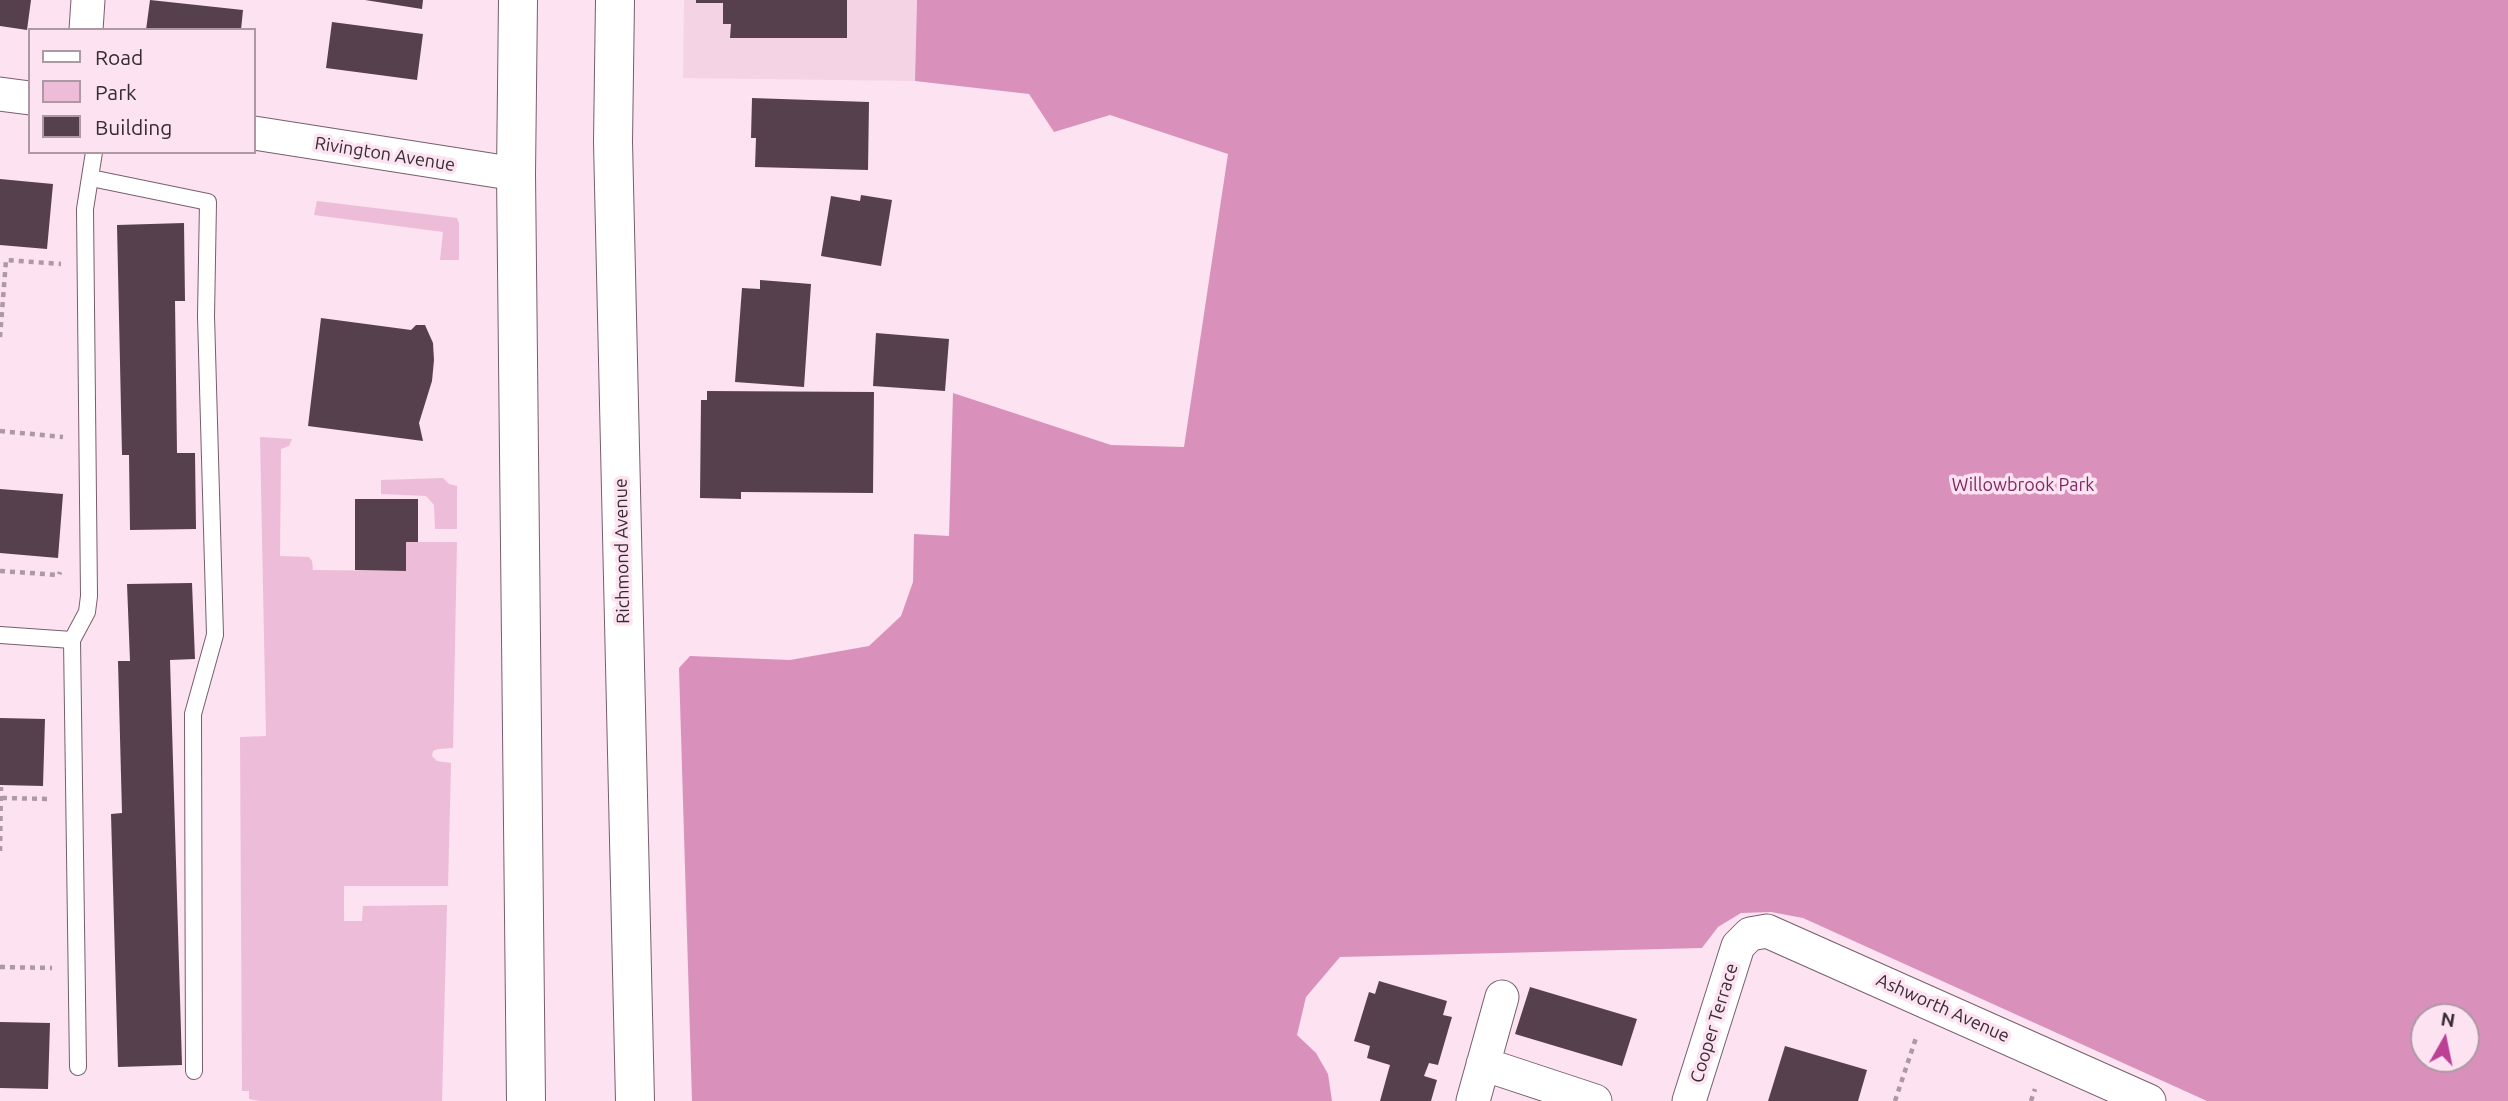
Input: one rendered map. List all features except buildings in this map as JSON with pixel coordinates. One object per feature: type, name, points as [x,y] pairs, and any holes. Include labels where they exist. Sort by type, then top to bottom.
[{"type":"main road","points":[[519,0],[516,174],[526,1101]]},
{"type":"main road","name":"Richmond Avenue","points":[[615,0],[613,152],[635,1101]]},
{"type":"street","points":[[86,28],[88,0]]},
{"type":"street","points":[[0,94],[28,98]]},
{"type":"street","name":"Rivington Avenue","points":[[256,133],[516,174]]},
{"type":"street","name":"Ashworth Avenue","points":[[1738,946],[1750,934],[1768,931],[2149,1101]]},
{"type":"street","name":"Cooper Terrace","points":[[1689,1101],[1738,946]]},
{"type":"street","points":[[1473,1101],[1502,997]]},
{"type":"street","points":[[1483,1064],[1595,1101]]},
{"type":"lane","points":[[78,1067],[72,640],[87,612],[89,596],[85,209],[94,154]]},
{"type":"lane","points":[[91,178],[208,202],[206,316],[215,635],[193,714],[194,1071]]},
{"type":"lane","points":[[0,635],[72,640]]},
{"type":"path","points":[[0,337],[6,260],[74,265]]},
{"type":"path","points":[[0,430],[65,437]]},
{"type":"path","points":[[0,571],[60,575],[60,566]]},
{"type":"path","points":[[0,851],[1,788]]},
{"type":"path","points":[[2,798],[61,799]]},
{"type":"path","points":[[0,967],[65,968]]},
{"type":"path","points":[[1895,1101],[1918,1031]]},
{"type":"path","points":[[2031,1101],[2037,1084]]},
{"type":"shaded area","points":[[684,0],[917,0],[915,81],[683,78]]},
{"type":"green space","name":"Willowbrook Park","points":[[917,0],[2508,0],[2508,1101],[2207,1101],[1803,918],[1771,912],[1741,913],[1718,927],[1702,948],[1340,957],[1306,997],[1297,1035],[1316,1053],[1328,1074],[1332,1101],[692,1101],[679,668],[690,656],[790,660],[869,646],[901,616],[913,582],[914,534],[949,536],[953,393],[1111,445],[1184,447],[1228,154],[1110,115],[1054,132],[1029,94],[915,81]]},
{"type":"green space","points":[[317,201],[457,218],[459,260],[440,260],[443,232],[314,215]]},
{"type":"green space","points":[[260,437],[292,439],[289,446],[281,449],[280,556],[309,557],[313,570],[405,571],[406,542],[457,542],[453,748],[438,749],[433,751],[432,756],[437,761],[451,763],[448,886],[344,886],[344,921],[362,921],[363,906],[447,905],[442,1101],[260,1101],[249,1099],[249,1091],[242,1091],[240,737],[266,736]]},
{"type":"green space","points":[[443,478],[449,484],[457,486],[457,529],[435,529],[434,505],[426,496],[381,494],[381,480]]}]
